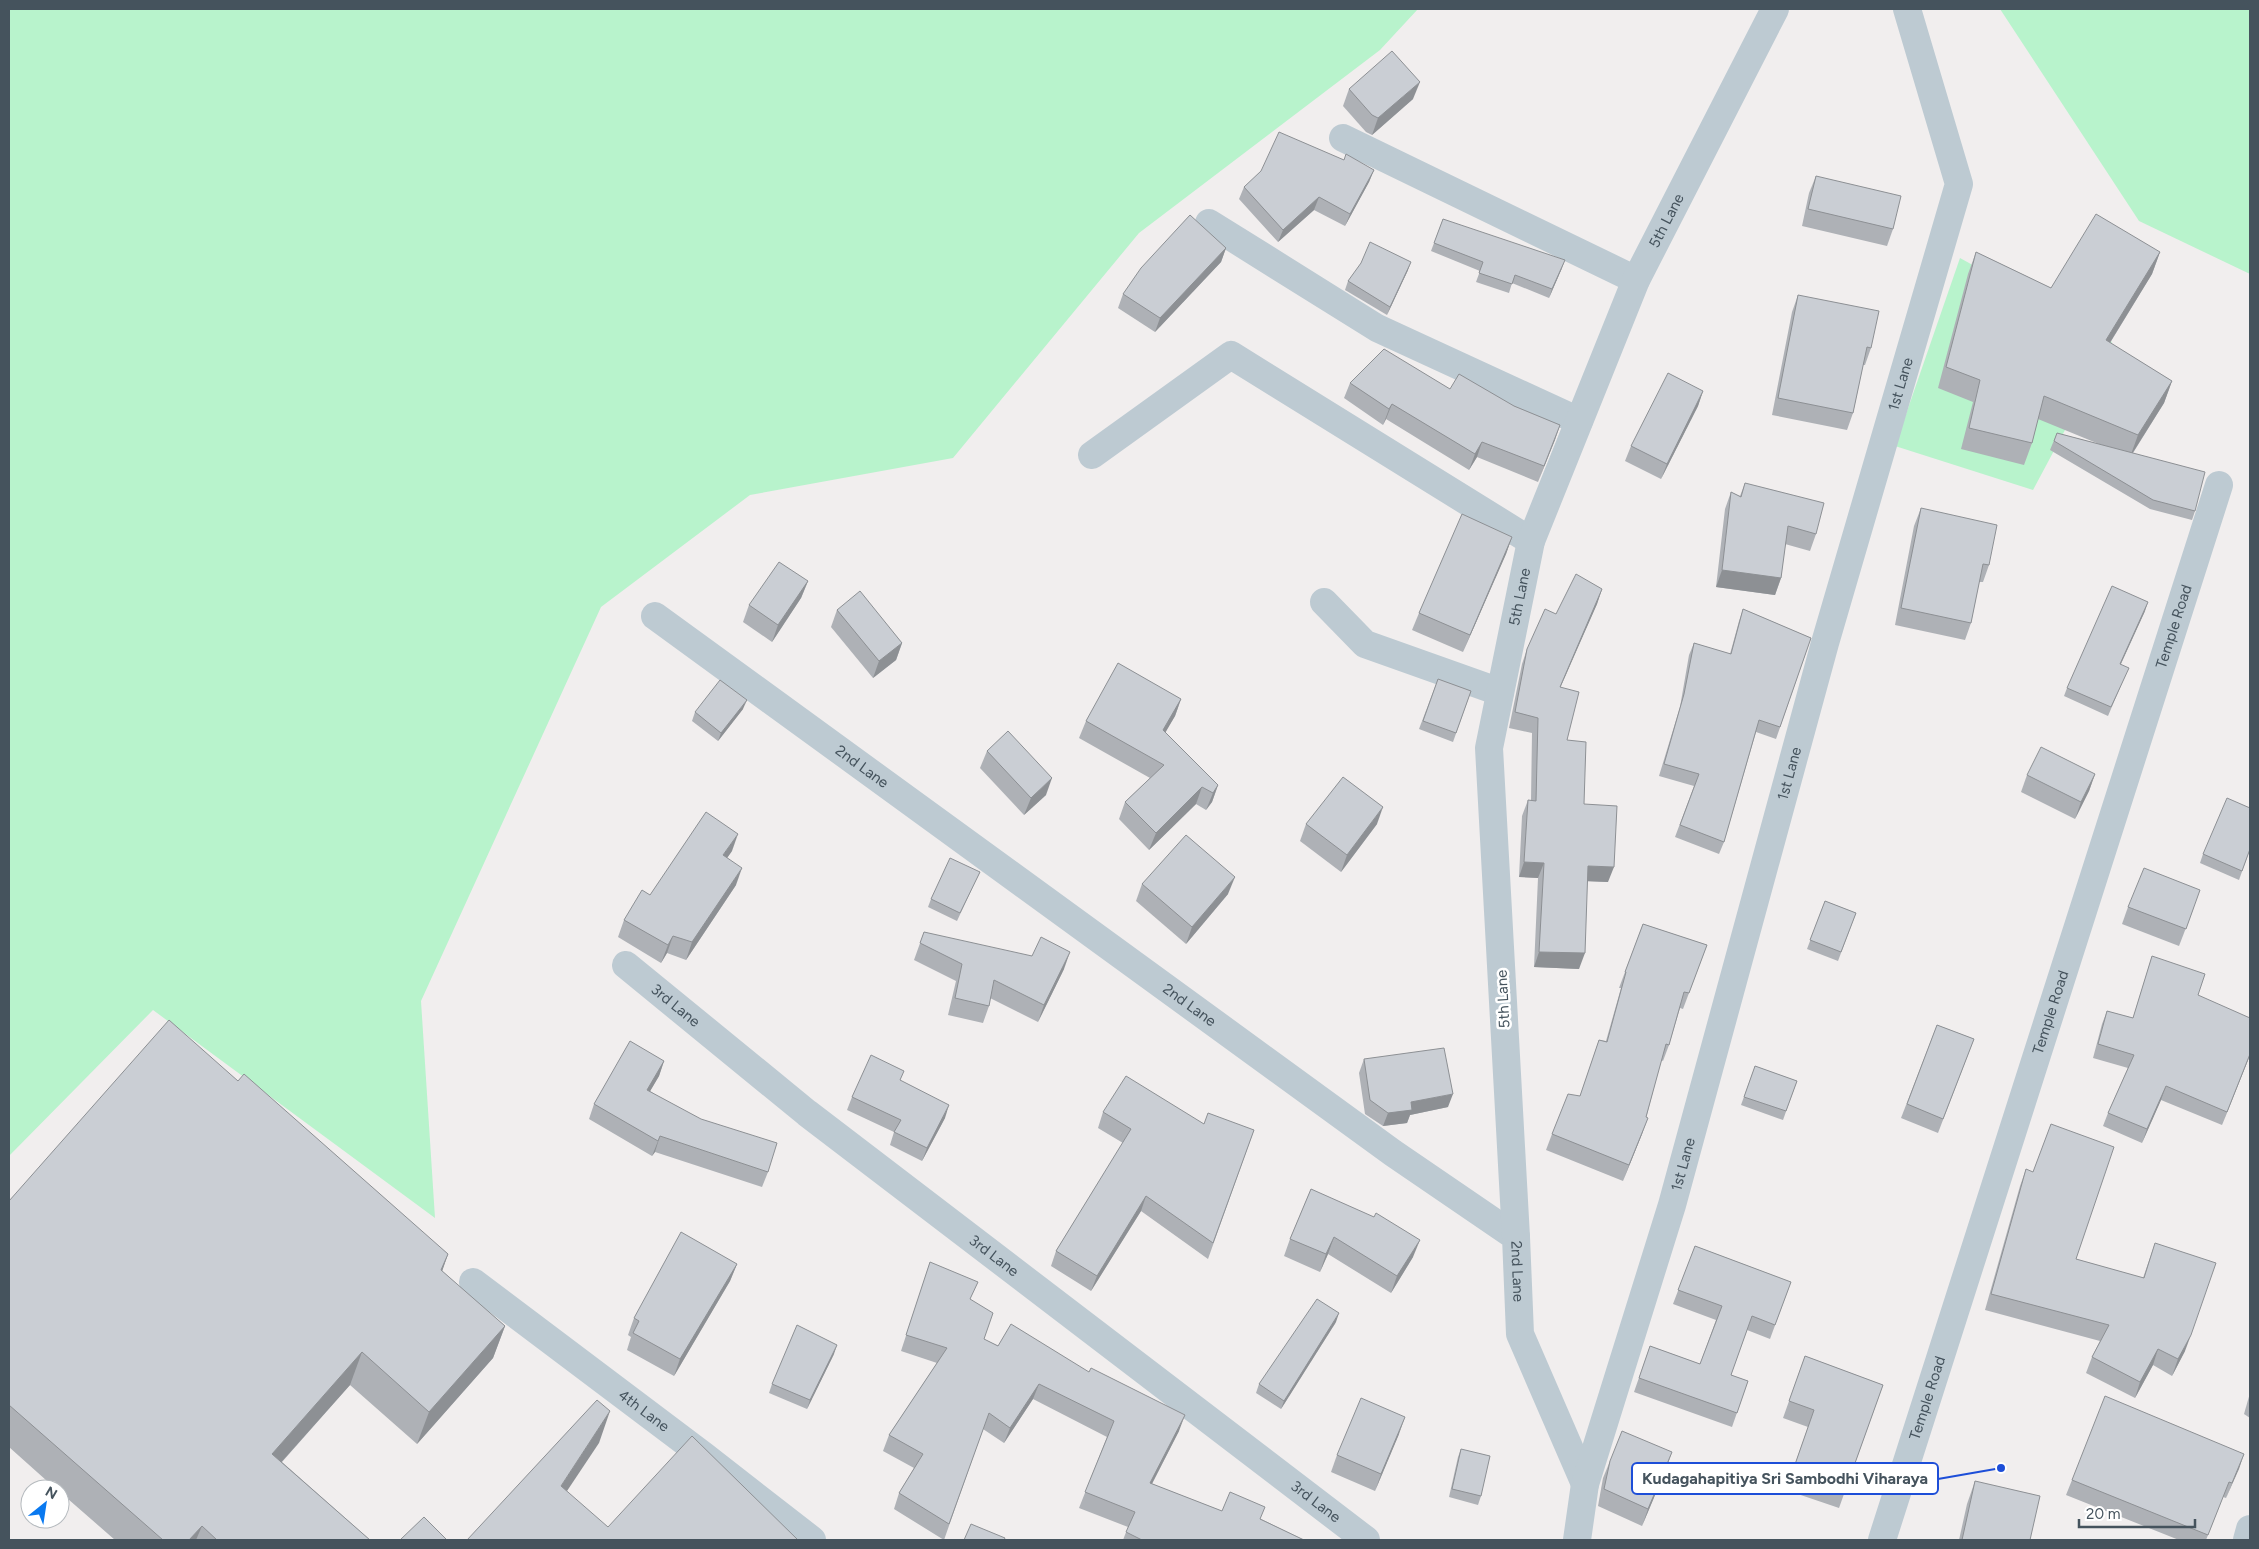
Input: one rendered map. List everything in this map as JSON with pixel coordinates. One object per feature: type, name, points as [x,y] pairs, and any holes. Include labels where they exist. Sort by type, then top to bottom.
[{"type":"street","name":"5th Lane","points":[[1516,1237],[1489,748],[1531,541],[1636,280],[1775,9]]},
{"type":"street","name":"1st Lane","points":[[1578,1540],[1585,1484],[1672,1205],[1825,642],[1960,184],[1907,9]]},
{"type":"street","points":[[1343,138],[1636,280]]},
{"type":"street","points":[[1209,223],[1377,328],[1579,421]]},
{"type":"street","points":[[1092,455],[1231,355],[1531,541]]},
{"type":"street","name":"Temple Road","points":[[1882,1540],[2219,485]]},
{"type":"street","points":[[1324,602],[1365,644],[1500,692]]},
{"type":"street","name":"2nd Lane","points":[[655,616],[1393,1153],[1516,1237],[1520,1334],[1585,1484]]},
{"type":"street","name":"3rd Lane","points":[[626,965],[815,1119],[1366,1540]]},
{"type":"street","name":"4th Lane","points":[[473,1282],[812,1540]]},
{"type":"street","points":[[2247,1540],[2250,1530]]},
{"type":"green space","points":[[9,9],[1418,9],[1380,50],[1139,233],[953,458],[750,495],[601,607],[421,1001],[435,1218],[153,1010],[9,1156]]},
{"type":"green space","points":[[2000,9],[2250,9],[2250,274],[2139,221]]},
{"type":"green space","points":[[1960,258],[2112,342],[2033,490],[1895,446]]},
{"type":"building","points":[[1392,51],[1420,82],[1378,118],[1372,115],[1349,89]]},
{"type":"building","points":[[1279,132],[1344,160],[1346,154],[1374,170],[1350,214],[1319,197],[1283,230],[1244,187],[1261,171]]},
{"type":"building","points":[[1816,176],[1901,196],[1893,229],[1808,209]]},
{"type":"building","points":[[2096,214],[2160,252],[2106,340],[2172,381],[2138,435],[2044,396],[2032,443],[1969,428],[1980,380],[1946,367],[1976,252],[2051,288]]},
{"type":"building","points":[[1190,215],[1226,248],[1160,318],[1123,294],[1141,268]]},
{"type":"building","points":[[1443,219],[1565,260],[1552,289],[1515,275],[1512,284],[1479,273],[1483,262],[1434,243]]},
{"type":"building","points":[[1370,242],[1411,262],[1390,307],[1348,281],[1361,263]]},
{"type":"building","points":[[1798,295],[1879,311],[1871,348],[1867,347],[1853,413],[1778,398]]},
{"type":"building","points":[[1384,349],[1450,389],[1459,374],[1514,406],[1560,425],[1544,466],[1482,442],[1475,454],[1392,404],[1389,409],[1350,383]]},
{"type":"building","points":[[1668,373],[1703,391],[1667,464],[1631,446]]},
{"type":"building","points":[[2057,433],[2205,472],[2195,511],[2153,500],[2054,441]]},
{"type":"building","points":[[1745,483],[1824,503],[1816,534],[1788,526],[1781,578],[1722,570],[1731,492],[1741,497]]},
{"type":"building","points":[[1921,508],[1997,525],[1989,565],[1983,564],[1971,623],[1901,608]]},
{"type":"building","points":[[1462,514],[1512,537],[1470,635],[1419,613]]},
{"type":"building","points":[[779,562],[808,581],[778,625],[749,605]]},
{"type":"building","points":[[1576,574],[1602,589],[1560,687],[1579,692],[1567,740],[1586,742],[1584,804],[1617,806],[1614,867],[1588,866],[1585,953],[1539,952],[1544,863],[1524,862],[1528,800],[1536,801],[1538,718],[1515,712],[1527,649],[1545,609],[1556,614]]},
{"type":"building","points":[[2112,586],[2148,602],[2120,664],[2129,668],[2111,707],[2067,688]]},
{"type":"building","points":[[860,591],[902,643],[879,661],[837,610]]},
{"type":"building","points":[[1743,609],[1811,638],[1780,727],[1759,720],[1724,842],[1680,825],[1699,774],[1664,764],[1684,694],[1694,643],[1731,654]]},
{"type":"building","points":[[1118,663],[1181,699],[1163,730],[1218,785],[1213,793],[1202,787],[1156,833],[1125,802],[1164,765],[1086,721]]},
{"type":"building","points":[[1438,679],[1471,691],[1456,733],[1423,721]]},
{"type":"building","points":[[720,680],[747,700],[721,733],[695,712]]},
{"type":"building","points":[[1008,731],[1052,778],[1031,798],[987,751]]},
{"type":"building","points":[[2041,747],[2095,774],[2081,802],[2027,775]]},
{"type":"building","points":[[1343,777],[1383,807],[1347,855],[1306,824]]},
{"type":"building","points":[[2227,798],[2250,808],[2250,849],[2242,871],[2203,854]]},
{"type":"building","points":[[706,812],[738,834],[723,855],[742,868],[692,942],[673,936],[668,945],[624,920],[642,890],[650,895]]},
{"type":"building","points":[[1186,835],[1235,877],[1192,927],[1142,884]]},
{"type":"building","points":[[950,858],[980,872],[960,913],[931,899]]},
{"type":"building","points":[[2144,868],[2200,890],[2186,929],[2128,907]]},
{"type":"building","points":[[1825,901],[1856,913],[1841,952],[1810,940]]},
{"type":"building","points":[[1643,924],[1707,945],[1689,993],[1684,992],[1669,1045],[1666,1044],[1646,1117],[1648,1118],[1629,1165],[1552,1134],[1568,1094],[1580,1096],[1599,1040],[1607,1042],[1625,972]]},
{"type":"building","points":[[924,932],[1032,956],[1041,937],[1070,952],[1044,1005],[994,980],[989,1006],[955,998],[962,964],[920,943]]},
{"type":"building","points":[[2152,956],[2205,974],[2198,995],[2250,1018],[2250,1054],[2227,1112],[2166,1086],[2147,1129],[2108,1113],[2134,1055],[2098,1044],[2107,1011],[2133,1018]]},
{"type":"building","points":[[169,1020],[238,1081],[244,1074],[448,1254],[441,1270],[505,1326],[429,1412],[362,1352],[272,1454],[370,1540],[217,1540],[202,1526],[189,1540],[163,1540],[9,1405],[9,1201]]},
{"type":"building","points":[[1937,1025],[1974,1039],[1943,1119],[1907,1104]]},
{"type":"building","points":[[630,1041],[664,1061],[647,1090],[701,1119],[777,1143],[768,1172],[660,1136],[658,1141],[594,1104]]},
{"type":"building","points":[[1444,1048],[1453,1094],[1411,1102],[1412,1110],[1388,1113],[1370,1100],[1364,1059]]},
{"type":"building","points":[[871,1055],[904,1071],[900,1080],[949,1105],[927,1148],[894,1132],[901,1120],[852,1097]]},
{"type":"building","points":[[1755,1066],[1797,1081],[1786,1111],[1744,1097]]},
{"type":"building","points":[[1126,1076],[1204,1124],[1208,1113],[1254,1130],[1213,1243],[1146,1196],[1097,1276],[1056,1251],[1131,1129],[1103,1112]]},
{"type":"building","points":[[2051,1124],[2114,1147],[2076,1259],[2144,1278],[2155,1243],[2216,1263],[2191,1335],[2178,1359],[2158,1349],[2140,1382],[2092,1357],[2109,1325],[1991,1294],[2026,1169],[2033,1172]]},
{"type":"building","points":[[1311,1189],[1374,1217],[1376,1213],[1420,1240],[1397,1276],[1334,1237],[1326,1254],[1290,1239]]},
{"type":"building","points":[[681,1232],[737,1264],[680,1359],[633,1333],[639,1321],[634,1318]]},
{"type":"building","points":[[1695,1246],[1791,1282],[1775,1325],[1752,1316],[1731,1375],[1748,1381],[1737,1413],[1639,1378],[1650,1346],[1700,1364],[1722,1306],[1678,1290]]},
{"type":"building","points":[[930,1262],[978,1282],[970,1299],[993,1313],[984,1339],[998,1346],[1011,1324],[1089,1372],[1091,1368],[1185,1415],[1150,1483],[1222,1511],[1230,1492],[1265,1507],[1260,1519],[1304,1540],[1142,1540],[1126,1532],[1135,1512],[1085,1492],[1114,1421],[1039,1384],[1010,1428],[989,1413],[949,1524],[899,1493],[923,1454],[889,1435],[947,1348],[906,1335]]},
{"type":"building","points":[[1317,1299],[1339,1313],[1284,1401],[1259,1384]]},
{"type":"building","points":[[797,1325],[837,1345],[810,1400],[772,1384]]},
{"type":"building","points":[[1805,1356],[1883,1385],[1845,1491],[1792,1473],[1814,1410],[1789,1401]]},
{"type":"building","points":[[2105,1396],[2244,1454],[2232,1483],[2229,1482],[2208,1535],[2072,1480]]},
{"type":"building","points":[[1361,1398],[1405,1417],[1381,1474],[1337,1455]]},
{"type":"building","points":[[597,1400],[610,1411],[561,1486],[608,1527],[692,1436],[798,1540],[467,1540]]},
{"type":"building","points":[[1622,1431],[1672,1452],[1648,1509],[1604,1489],[1610,1461]]},
{"type":"building","points":[[1461,1449],[1490,1456],[1481,1496],[1452,1489]]},
{"type":"building","points":[[1975,1481],[2040,1496],[2030,1540],[1962,1540]]},
{"type":"building","points":[[424,1517],[447,1540],[400,1540]]},
{"type":"building","points":[[971,1524],[1005,1538],[1004,1540],[964,1540]]},
{"type":"place","name":"Kudagahapitiya Sri Sambodhi Viharaya","points":[[2001,1468]]}]
